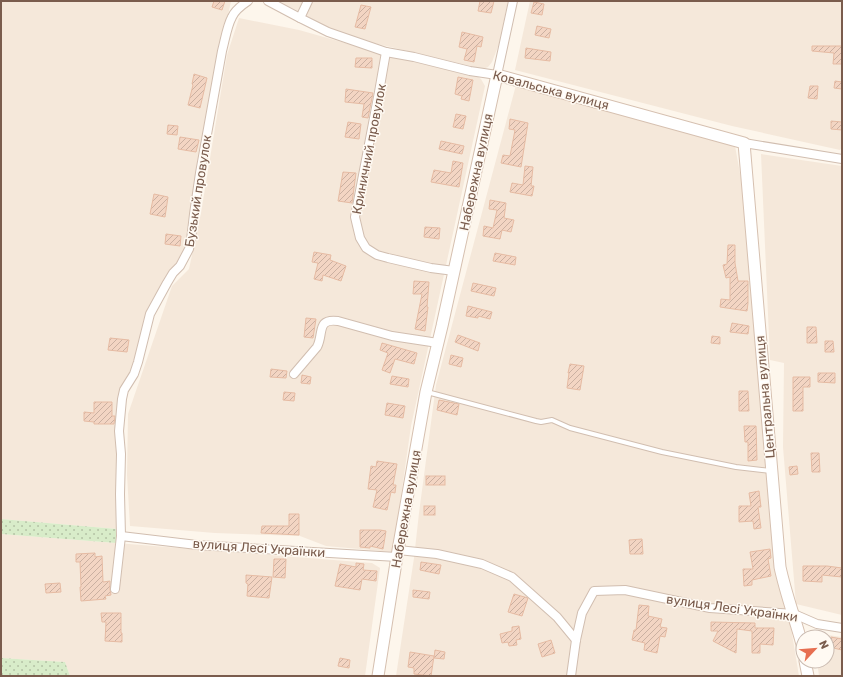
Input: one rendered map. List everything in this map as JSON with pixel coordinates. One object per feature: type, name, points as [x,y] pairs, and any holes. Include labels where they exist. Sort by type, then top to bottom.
[{"type":"street","name":"Бузький провулок","points":[[116,589],[122,536],[120,494],[121,454],[119,431],[124,390],[134,374],[150,314],[173,273],[180,266],[189,249],[200,173],[224,43],[232,17],[239,8],[248,1]]},
{"type":"street","name":"Ковальська вулиця","points":[[268,1],[328,32],[386,52],[414,57],[470,71],[497,75],[744,143],[842,159]]},
{"type":"street","points":[[300,18],[308,1]]},
{"type":"street","name":"Набережна вулиця","points":[[378,676],[426,392],[513,1]]},
{"type":"street","name":"Криничний провулок","points":[[386,52],[355,217],[360,238],[366,248],[377,255],[431,268],[454,271]]},
{"type":"street","name":"Центральна вулиця","points":[[744,143],[780,567],[786,593],[798,629]]},
{"type":"street","points":[[294,374],[317,347],[321,329],[324,324],[331,320],[351,324],[392,336],[438,343]]},
{"type":"street","name":"вулиця Лесі Українки","points":[[122,536],[197,545],[398,554],[437,554],[482,564],[512,578],[557,617],[576,640]]},
{"type":"street","name":"вулиця Лесі Українки","points":[[576,640],[582,613],[594,591],[626,590],[710,608],[794,614],[818,624],[842,628]]},
{"type":"street","points":[[571,676],[576,640]]},
{"type":"lane","points":[[426,392],[536,421],[541,422],[552,420],[570,428],[662,452],[736,467],[772,472]]},
{"type":"shaded area","points":[[1,1],[231,1],[209,107],[189,231],[184,251],[152,300],[144,319],[136,361],[118,398],[117,529],[1,519]]},
{"type":"shaded area","points":[[278,1],[508,1],[499,44],[492,62],[488,67],[483,69],[361,40],[331,29]]},
{"type":"shaded area","points":[[530,1],[842,1],[842,147],[840,150],[732,126],[515,70]]},
{"type":"shaded area","points":[[239,18],[299,30],[381,53],[477,76],[481,79],[485,86],[411,426],[393,552],[326,546],[300,536],[215,533],[130,526],[127,475],[128,414],[172,286],[189,269],[201,213],[227,55]]},
{"type":"shaded area","points":[[516,85],[735,146],[748,217],[790,622],[795,652],[795,669],[798,669],[799,676],[396,676],[414,558],[436,385]]},
{"type":"shaded area","points":[[761,154],[842,166],[842,615],[796,604],[783,447],[784,363],[770,360]]},
{"type":"shaded area","points":[[1,534],[372,563],[380,568],[365,676],[70,676],[65,662],[1,658]]},
{"type":"shaded area","points":[[835,636],[842,637],[842,676],[819,676],[818,669],[835,669]]},
{"type":"green space","points":[[1,519],[117,529],[116,543],[1,534]]},
{"type":"green space","points":[[1,658],[65,662],[70,676],[1,676]]},
{"type":"building","points":[[214,1],[225,1],[222,10],[212,7]]},
{"type":"building","points":[[480,1],[494,1],[491,13],[478,11]]},
{"type":"building","points":[[534,2],[544,4],[542,15],[531,13]]},
{"type":"building","points":[[361,5],[371,7],[365,29],[355,27]]},
{"type":"building","points":[[537,26],[551,29],[549,38],[535,35]]},
{"type":"building","points":[[462,32],[483,37],[481,47],[477,46],[474,62],[464,60],[467,49],[459,47]]},
{"type":"building","points":[[812,46],[842,46],[842,64],[833,64],[834,53],[812,51]]},
{"type":"building","points":[[526,48],[551,52],[550,61],[525,58]]},
{"type":"building","points":[[356,58],[372,58],[372,68],[355,67]]},
{"type":"building","points":[[194,74],[207,78],[200,108],[188,105]]},
{"type":"building","points":[[458,77],[473,80],[469,101],[461,99],[462,96],[455,94]]},
{"type":"building","points":[[835,81],[842,82],[842,89],[834,88]]},
{"type":"building","points":[[810,86],[818,86],[817,99],[808,98]]},
{"type":"building","points":[[346,89],[373,93],[368,118],[362,117],[364,104],[345,102]]},
{"type":"building","points":[[456,114],[466,116],[463,129],[453,127]]},
{"type":"building","points":[[510,119],[528,123],[521,167],[501,163],[503,155],[510,156],[515,130],[509,129]]},
{"type":"building","points":[[831,121],[842,122],[842,130],[831,129]]},
{"type":"building","points":[[348,122],[361,124],[359,139],[345,137]]},
{"type":"building","points":[[168,125],[178,126],[177,135],[167,134]]},
{"type":"building","points":[[180,137],[199,140],[196,152],[178,149]]},
{"type":"building","points":[[441,141],[464,146],[462,154],[439,149]]},
{"type":"building","points":[[453,161],[463,163],[459,187],[431,182],[434,170],[451,173]]},
{"type":"building","points":[[525,166],[533,167],[531,186],[534,186],[532,196],[510,192],[512,183],[523,185]]},
{"type":"building","points":[[343,172],[356,173],[352,203],[338,201]]},
{"type":"building","points":[[154,194],[168,197],[165,217],[150,214]]},
{"type":"building","points":[[490,200],[506,203],[504,218],[514,220],[511,232],[502,230],[500,239],[483,236],[484,226],[493,228],[497,210],[489,209]]},
{"type":"building","points":[[425,227],[440,228],[439,239],[424,237]]},
{"type":"building","points":[[166,234],[181,236],[180,246],[165,244]]},
{"type":"building","points":[[728,245],[735,245],[735,263],[738,281],[748,281],[747,311],[720,307],[721,299],[730,300],[730,277],[726,278],[723,265],[727,264]]},
{"type":"building","points":[[314,252],[331,255],[330,260],[346,266],[341,281],[323,275],[322,281],[314,279],[318,263],[312,262]]},
{"type":"building","points":[[495,253],[516,257],[515,265],[493,261]]},
{"type":"building","points":[[414,281],[429,282],[425,331],[415,329],[422,294],[413,294]]},
{"type":"building","points":[[473,283],[496,288],[494,296],[471,291]]},
{"type":"building","points":[[468,306],[492,312],[490,319],[478,316],[478,318],[466,316]]},
{"type":"building","points":[[306,318],[316,319],[313,338],[304,337]]},
{"type":"building","points":[[732,323],[749,326],[748,334],[730,332]]},
{"type":"building","points":[[807,327],[816,327],[817,343],[807,343]]},
{"type":"building","points":[[458,335],[480,343],[478,351],[455,342]]},
{"type":"building","points":[[712,336],[720,337],[720,344],[711,343]]},
{"type":"building","points":[[110,338],[129,340],[127,352],[108,350]]},
{"type":"building","points":[[825,341],[833,341],[834,352],[825,352]]},
{"type":"building","points":[[382,343],[417,353],[414,364],[395,359],[390,373],[382,370],[388,353],[380,350]]},
{"type":"building","points":[[451,355],[463,358],[461,367],[449,364]]},
{"type":"building","points":[[570,364],[584,366],[580,390],[567,388]]},
{"type":"building","points":[[271,369],[287,371],[286,378],[270,377]]},
{"type":"building","points":[[818,373],[835,373],[835,383],[818,382]]},
{"type":"building","points":[[302,375],[311,377],[310,384],[301,383]]},
{"type":"building","points":[[392,376],[409,379],[408,387],[390,384]]},
{"type":"building","points":[[793,377],[810,377],[810,387],[803,387],[803,411],[793,411]]},
{"type":"building","points":[[739,391],[748,391],[749,411],[739,411]]},
{"type":"building","points":[[284,392],[295,393],[294,401],[283,400]]},
{"type":"building","points":[[439,400],[459,404],[457,415],[437,410]]},
{"type":"building","points":[[94,402],[112,402],[112,416],[115,416],[114,424],[94,424],[94,422],[84,421],[84,412],[94,413]]},
{"type":"building","points":[[387,403],[405,406],[403,418],[385,415]]},
{"type":"building","points":[[744,426],[756,426],[757,460],[748,461],[748,442],[745,442]]},
{"type":"building","points":[[811,453],[819,453],[820,472],[812,472]]},
{"type":"building","points":[[377,461],[397,464],[393,485],[396,485],[395,493],[391,492],[387,510],[373,507],[377,490],[368,489],[371,466],[376,467]]},
{"type":"building","points":[[797,466],[798,474],[790,475],[789,467]]},
{"type":"building","points":[[426,476],[445,476],[445,485],[426,485]]},
{"type":"building","points":[[759,491],[761,507],[758,507],[761,528],[754,529],[753,521],[739,522],[739,506],[751,506],[749,493]]},
{"type":"building","points":[[424,506],[435,506],[435,515],[424,515]]},
{"type":"building","points":[[289,514],[299,514],[299,535],[261,533],[262,526],[289,526]]},
{"type":"building","points":[[360,530],[386,531],[383,549],[370,546],[370,548],[360,547]]},
{"type":"building","points":[[642,539],[643,554],[630,554],[629,540]]},
{"type":"building","points":[[770,549],[771,558],[768,559],[771,576],[752,580],[752,585],[744,586],[743,569],[753,569],[750,552]]},
{"type":"building","points":[[95,553],[95,557],[102,556],[103,582],[110,581],[111,595],[105,596],[106,599],[81,601],[80,562],[76,562],[76,554]]},
{"type":"building","points":[[274,559],[286,559],[285,578],[273,577]]},
{"type":"building","points":[[421,562],[441,565],[439,574],[420,570]]},
{"type":"building","points":[[356,563],[364,564],[363,570],[377,571],[376,581],[362,579],[360,590],[335,586],[340,564],[356,567]]},
{"type":"building","points":[[803,566],[827,566],[842,568],[842,577],[822,575],[822,582],[803,581]]},
{"type":"building","points":[[246,575],[272,577],[269,598],[247,596],[248,584],[246,583]]},
{"type":"building","points":[[60,583],[61,592],[46,593],[45,584]]},
{"type":"building","points":[[413,590],[430,592],[429,599],[413,597]]},
{"type":"building","points":[[514,594],[528,598],[522,616],[508,612]]},
{"type":"building","points":[[639,605],[649,606],[648,616],[662,619],[660,627],[667,628],[665,637],[660,636],[657,653],[644,650],[645,643],[632,640],[634,630],[636,630]]},
{"type":"building","points":[[101,613],[121,613],[122,642],[105,641],[106,622],[102,622]]},
{"type":"building","points":[[711,622],[755,623],[755,628],[774,628],[773,645],[760,644],[760,653],[752,653],[752,631],[737,629],[736,653],[713,641],[718,631],[711,631]]},
{"type":"building","points":[[519,626],[521,639],[516,640],[517,645],[509,646],[508,642],[502,643],[500,634],[512,631],[512,627]]},
{"type":"building","points":[[835,638],[842,639],[842,650],[835,648]]},
{"type":"building","points":[[551,640],[555,653],[542,657],[538,644]]},
{"type":"building","points":[[435,650],[445,652],[444,659],[434,658]]},
{"type":"building","points":[[410,652],[434,656],[431,676],[414,674],[414,668],[408,667]]},
{"type":"building","points":[[340,658],[350,660],[349,668],[338,666]]}]
